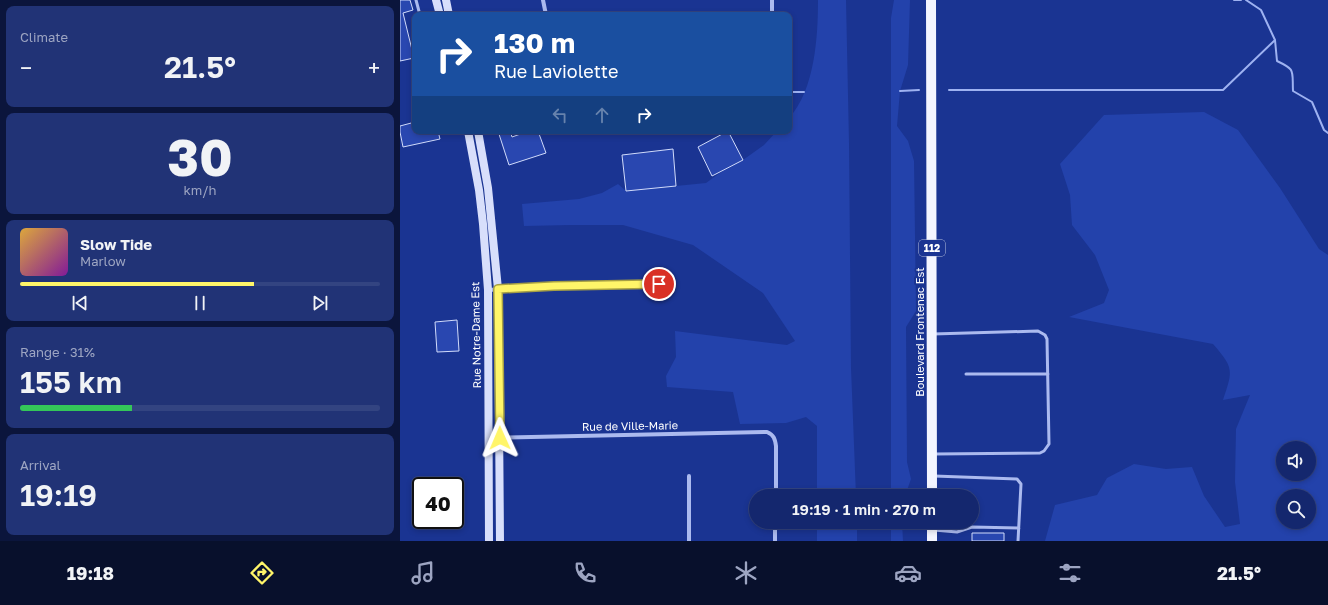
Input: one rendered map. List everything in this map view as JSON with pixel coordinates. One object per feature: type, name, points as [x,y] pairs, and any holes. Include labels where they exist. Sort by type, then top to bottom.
[{"type":"main road","name":"Boulevard Frontenac Est","points":[[932,0],[932,489]]},
{"type":"main road","points":[[932,529],[932,541]]},
{"type":"street","points":[[436,0],[437,12]]},
{"type":"street","points":[[446,0],[449,12]]},
{"type":"street","points":[[543,0],[545,12]]},
{"type":"street","points":[[772,0],[772,12]]},
{"type":"street","name":"Rue Notre-Dame Est","points":[[469,134],[479,190],[488,290],[489,541]]},
{"type":"street","name":"Rue Notre-Dame Est","points":[[479,134],[488,188],[498,289],[500,541]]},
{"type":"street","points":[[488,290],[554,286],[659,284]]},
{"type":"street","name":"Rue de Ville-Marie","points":[[488,438],[767,432],[773,434],[776,446],[776,489]]},
{"type":"street","points":[[689,476],[689,541]]},
{"type":"street","points":[[775,529],[775,541]]},
{"type":"lane","points":[[416,0],[419,12]]},
{"type":"lane","points":[[932,334],[1038,331],[1046,335],[1049,444],[1044,451],[1040,453],[932,454]]},
{"type":"lane","points":[[488,345],[498,346]]},
{"type":"lane","points":[[966,374],[1048,374]]},
{"type":"lane","points":[[932,476],[1017,479],[1021,484],[1018,541]]},
{"type":"lane","points":[[979,527],[1019,528]]},
{"type":"lane","points":[[944,529],[957,532],[966,529]]},
{"type":"shaded area","points":[[818,0],[846,0],[851,368],[856,489],[817,489],[817,426],[806,417],[786,423],[740,424],[733,392],[667,387],[666,376],[676,357],[675,331],[787,345],[795,341],[763,293],[693,245],[623,225],[524,226],[522,204],[579,199],[602,193],[618,184],[626,191],[706,183],[764,145],[774,134],[792,134],[792,114],[798,106],[810,78],[816,46]]},
{"type":"shaded area","points":[[894,0],[910,0],[908,65],[900,91],[897,126],[908,141],[914,161],[916,311],[906,327],[907,462],[911,479],[907,489],[891,489],[891,18]]},
{"type":"shaded area","points":[[1204,112],[1238,130],[1280,188],[1319,249],[1328,255],[1328,541],[1045,541],[1055,505],[1097,495],[1107,478],[1134,464],[1166,469],[1192,467],[1204,496],[1225,527],[1240,524],[1235,482],[1236,429],[1250,395],[1223,400],[1229,382],[1230,370],[1225,359],[1213,344],[1069,317],[1104,303],[1109,290],[1095,255],[1072,225],[1070,195],[1060,164],[1104,115]]},
{"type":"shaded area","points":[[817,529],[857,529],[857,541],[817,541]]},
{"type":"shaded area","points":[[891,529],[902,529],[903,541],[891,541]]},
{"type":"building","points":[[400,0],[410,0],[413,10],[403,13],[412,50],[412,58],[400,61]]},
{"type":"building","points":[[412,123],[412,134],[439,134],[440,139],[403,147],[400,126]]},
{"type":"building","points":[[499,134],[511,134],[512,137],[520,134],[539,134],[546,153],[509,165]]},
{"type":"building","points":[[722,134],[730,134],[743,160],[712,176],[698,147]]},
{"type":"building","points":[[673,149],[676,186],[626,191],[622,155]]},
{"type":"building","points":[[457,320],[459,351],[437,352],[435,322]]},
{"type":"building","points":[[972,533],[1004,533],[1004,541],[972,541]]},
{"type":"waterway","points":[[1234,0],[1241,0]]},
{"type":"waterway","points":[[1246,0],[1261,10],[1275,40],[1277,61],[1290,69],[1292,72],[1293,91],[1312,102],[1324,130],[1328,133]]},
{"type":"waterway","points":[[949,90],[1223,90],[1275,40]]},
{"type":"waterway","points":[[900,91],[919,90]]},
{"type":"waterway","points":[[792,92],[804,92]]},
{"type":"route","points":[[500,438],[498,289],[554,286],[659,284]]}]
